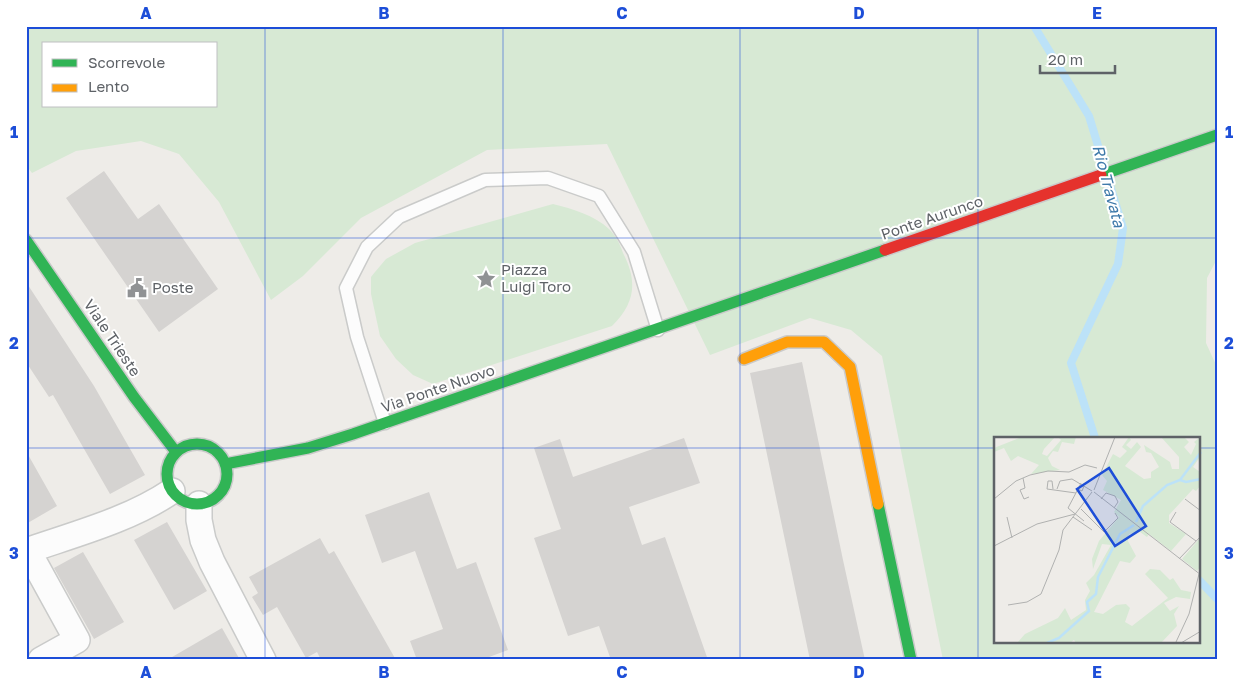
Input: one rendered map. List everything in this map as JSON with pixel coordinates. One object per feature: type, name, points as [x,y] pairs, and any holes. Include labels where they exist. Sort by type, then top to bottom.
[{"type":"street","name":"Ponte Aurunco","points":[[658,330],[1217,135]]},
{"type":"street","name":"Viale Trieste","points":[[26,240],[134,397],[176,452]]},
{"type":"street","name":"Via Ponte Nuovo","points":[[225,464],[308,448],[658,330]]},
{"type":"street","points":[[744,359],[787,342],[824,342],[850,367],[911,660]]},
{"type":"street","points":[[204,444],[213,448],[221,455],[225,464],[226,482],[216,497],[208,502],[199,504],[188,502],[179,498],[172,491],[167,475],[171,458],[184,446],[204,444]]},
{"type":"street","points":[[41,660],[77,640],[27,551],[119,518],[159,500],[172,491]]},
{"type":"street","points":[[199,504],[199,520],[203,540],[212,562],[263,660]]},
{"type":"lane","points":[[385,423],[357,337],[346,288],[367,247],[399,217],[485,180],[548,178],[599,196],[634,252],[658,330]]},
{"type":"green space","points":[[26,26],[1217,26],[1217,259],[1207,278],[1206,343],[1217,367],[1217,660],[943,660],[882,356],[851,330],[810,318],[710,355],[607,144],[487,150],[361,218],[303,276],[271,300],[219,202],[179,154],[141,141],[76,151],[32,173],[26,165]]},
{"type":"green space","points":[[553,204],[590,216],[609,229],[618,240],[631,273],[632,283],[630,300],[620,317],[612,326],[433,384],[413,375],[396,359],[380,336],[371,294],[371,277],[375,272],[386,259],[415,243]]},
{"type":"building","points":[[104,171],[138,219],[159,204],[218,289],[159,332],[66,198]]},
{"type":"building","points":[[26,282],[94,386],[145,475],[110,494],[53,395],[49,397],[26,362]]},
{"type":"building","points":[[802,362],[865,660],[810,660],[750,373]]},
{"type":"building","points":[[684,438],[700,483],[629,507],[642,545],[665,537],[708,660],[611,660],[599,626],[568,636],[534,538],[561,529],[534,448],[560,439],[573,477]]},
{"type":"building","points":[[26,451],[57,506],[26,524]]},
{"type":"building","points":[[429,492],[457,569],[476,562],[508,650],[481,660],[417,660],[410,641],[443,629],[415,551],[382,563],[365,515]]},
{"type":"building","points":[[167,522],[207,591],[174,610],[134,540]]},
{"type":"building","points":[[320,538],[329,554],[334,551],[396,660],[321,660],[317,652],[306,658],[277,607],[263,615],[252,597],[258,593],[249,577]]},
{"type":"building","points":[[83,552],[124,622],[94,639],[54,568]]},
{"type":"building","points":[[222,628],[240,660],[167,660]]},
{"type":"waterway","name":"Rio Travata","points":[[1034,26],[1089,116],[1123,228],[1118,264],[1071,363],[1095,437]]},
{"type":"waterway","name":"Rio Travata","points":[[1200,581],[1217,599]]},
{"type":"traffic: fast","points":[[1101,175],[1217,135]]},
{"type":"traffic: fast","points":[[26,240],[134,397],[176,452]]},
{"type":"traffic: fast","points":[[225,464],[308,448],[353,434],[885,250]]},
{"type":"traffic: fast","points":[[197,444],[214,449],[222,457],[227,474],[222,491],[214,499],[197,504],[180,499],[172,491],[167,474],[172,457],[180,449],[197,444]]},
{"type":"traffic: fast","points":[[878,504],[911,660]]},
{"type":"traffic: slow","points":[[744,359],[787,342],[824,342],[850,367],[878,504]]},
{"type":"traffic: jam","points":[[885,250],[1101,175]]},
{"type":"place","name":"Piazza Luigi Toro","points":[[486,279]]},
{"type":"place","name":"Poste","points":[[137,288]]}]
